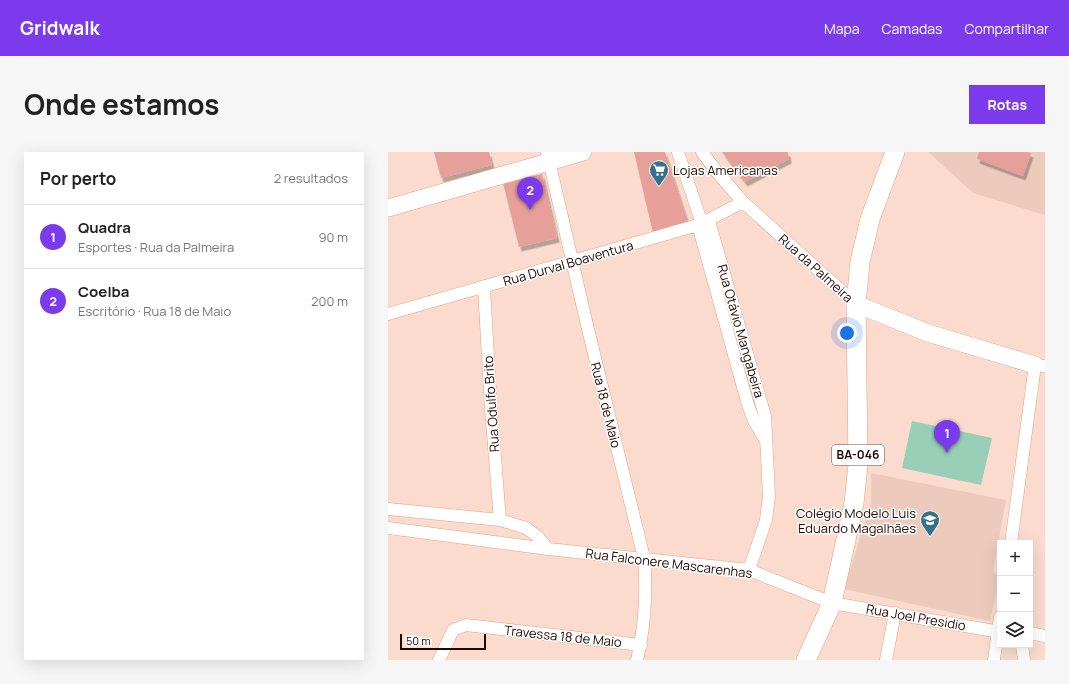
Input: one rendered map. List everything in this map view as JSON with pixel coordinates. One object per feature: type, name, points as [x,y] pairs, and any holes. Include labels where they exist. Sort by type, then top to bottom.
[{"type":"main road","name":"BA-046","points":[[856,304],[860,262],[870,219],[896,152]]},
{"type":"main road","name":"Rua da Palmeira","points":[[832,603],[856,489],[858,465],[856,304]]},
{"type":"main road","name":"BA-046","points":[[806,660],[832,603]]},
{"type":"street","points":[[388,196],[547,155],[582,152]]},
{"type":"street","name":"Rua Otávio Mangabeira","points":[[678,152],[735,310],[765,416],[769,496],[766,520],[749,570]]},
{"type":"street","name":"Rua da Palmeira","points":[[702,152],[716,172],[743,202],[856,304]]},
{"type":"street","points":[[388,208],[547,155]]},
{"type":"street","name":"Rua 18 de Maio","points":[[547,155],[644,558],[646,609],[641,645],[637,660]]},
{"type":"street","name":"Rua Durval Boaventura","points":[[388,314],[484,288],[703,223],[743,202]]},
{"type":"street","name":"Rua Otávio Mangabeira","points":[[703,223],[722,314],[748,405],[754,421],[767,443]]},
{"type":"street","name":"Rua Odulfo Brito","points":[[484,288],[491,408],[500,520]]},
{"type":"street","points":[[856,304],[928,333],[1040,366],[1011,540]]},
{"type":"street","points":[[722,314],[735,310]]},
{"type":"street","points":[[388,509],[500,520],[526,528],[537,536],[548,549]]},
{"type":"street","name":"Rua Falconere Mascarenhas","points":[[388,528],[548,549],[749,570],[832,603]]},
{"type":"street","name":"Rua Joel Presidio","points":[[832,603],[997,632]]},
{"type":"street","points":[[886,660],[895,613]]},
{"type":"street","name":"Travessa 18 de Maio","points":[[439,660],[446,642],[453,630],[466,625],[641,645]]},
{"type":"street","points":[[1033,634],[1045,636]]},
{"type":"street","points":[[994,660],[997,643]]},
{"type":"street","points":[[1022,648],[1024,660]]},
{"type":"shaded area","points":[[928,152],[1045,152],[1045,215],[973,193]]},
{"type":"shaded area","name":"Colégio Modelo Luis Eduardo Magalhães","points":[[871,473],[1006,500],[999,540],[997,540],[997,550],[993,572],[997,574],[997,590],[990,621],[844,589],[871,502]]},
{"type":"green space","points":[[912,421],[992,438],[981,485],[902,468]]},
{"type":"building","points":[[434,152],[489,152],[492,165],[441,178]]},
{"type":"building","name":"Lojas Americanas","points":[[634,152],[665,152],[688,223],[653,233]]},
{"type":"building","points":[[722,152],[788,152],[789,159],[745,182]]},
{"type":"building","points":[[979,152],[1031,153],[1023,176],[977,159]]},
{"type":"building","points":[[542,174],[557,238],[519,247],[503,183]]},
{"type":"place","name":"Lojas Americanas","points":[[659,187]]},
{"type":"place","name":"Coelba","points":[[530,210]]},
{"type":"place","name":"Quadra","points":[[947,453]]},
{"type":"place","name":"Colégio Modelo Luis Eduardo Magalhães","points":[[930,537]]}]
